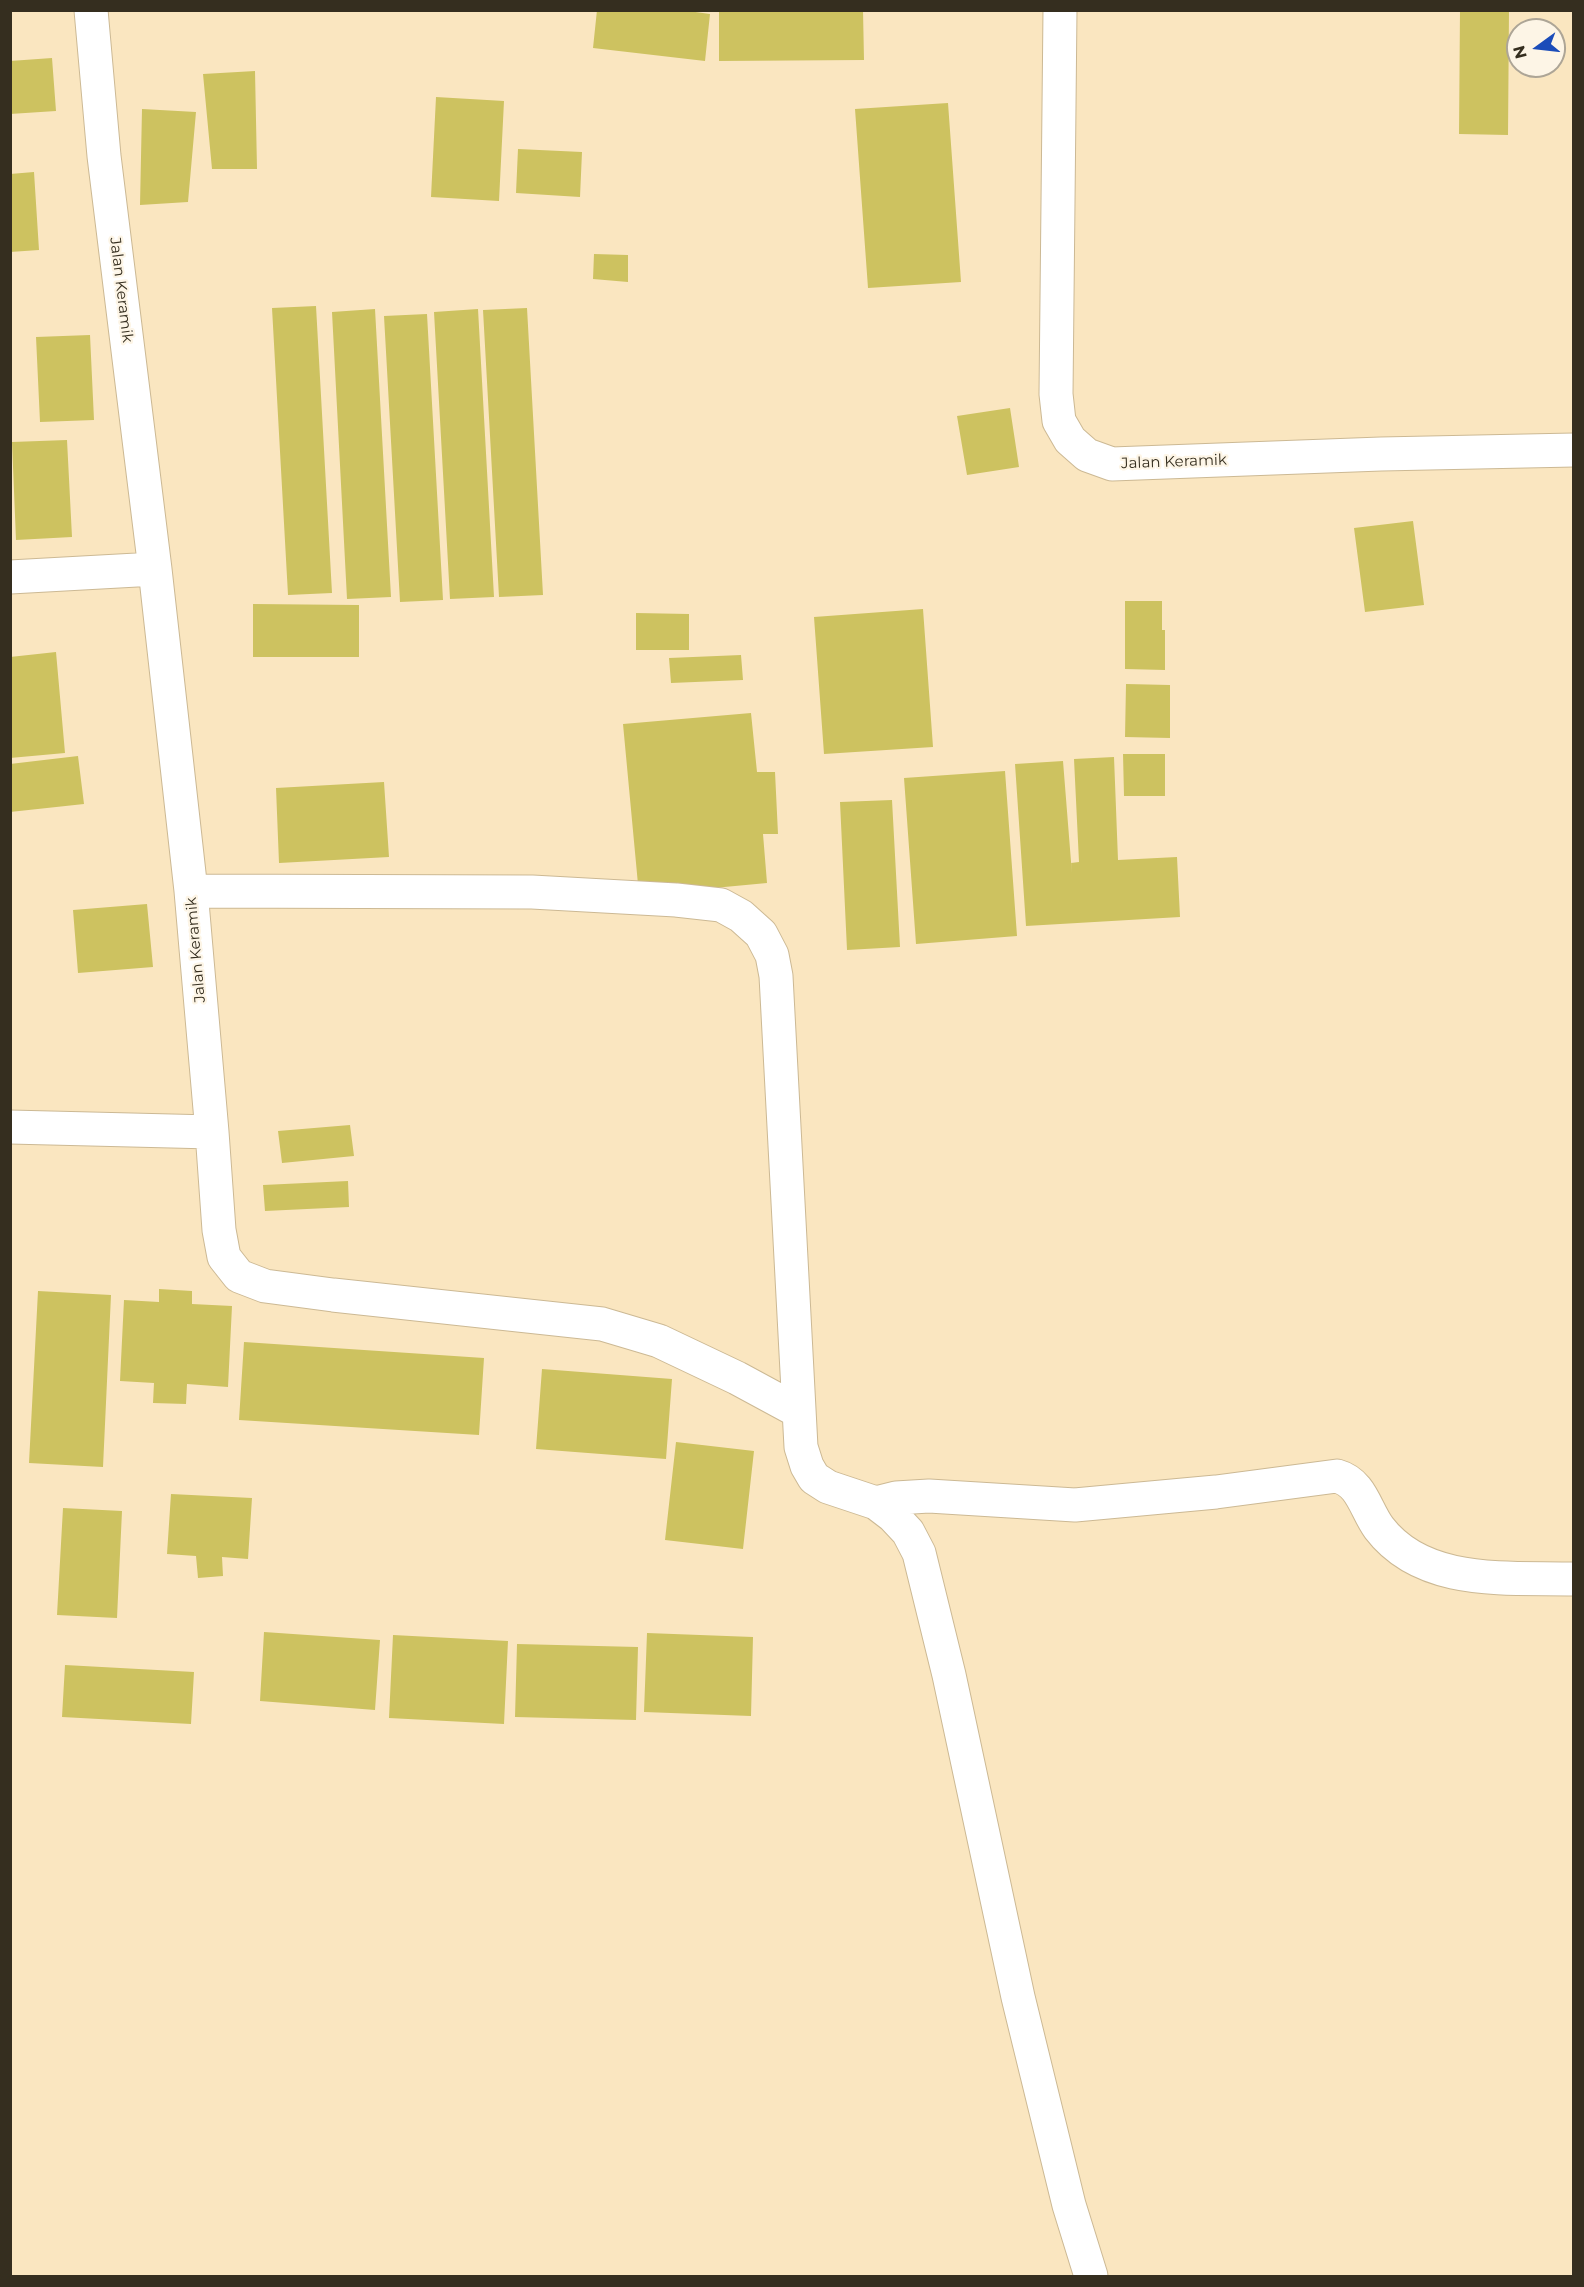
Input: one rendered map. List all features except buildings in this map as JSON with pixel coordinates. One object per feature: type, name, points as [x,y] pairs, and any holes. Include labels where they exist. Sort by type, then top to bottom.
[{"type":"street","name":"Jalan Keramik","points":[[90,10],[104,156],[155,569],[191,891],[219,1230],[224,1257],[239,1276],[265,1286],[602,1324],[659,1341],[737,1378],[798,1411]]},
{"type":"street","name":"Jalan Keramik","points":[[1060,10],[1056,394],[1059,421],[1070,440],[1087,455],[1112,464],[1144,464],[1381,454],[1574,450]]},
{"type":"street","points":[[10,577],[155,569]]},
{"type":"street","points":[[191,891],[532,892],[687,901],[721,905],[741,916],[761,934],[772,955],[776,976],[786,1124],[801,1447],[807,1466],[814,1478],[828,1487],[876,1503],[908,1532],[919,1553],[931,1598],[1018,1997],[1070,2205],[1091,2277]]},
{"type":"street","points":[[10,1127],[212,1132]]},
{"type":"street","points":[[876,1503],[896,1498],[928,1496],[1075,1505],[1216,1492],[1337,1476],[1347,1479],[1358,1488],[1385,1535],[1424,1565],[1464,1575],[1574,1579]]}]
